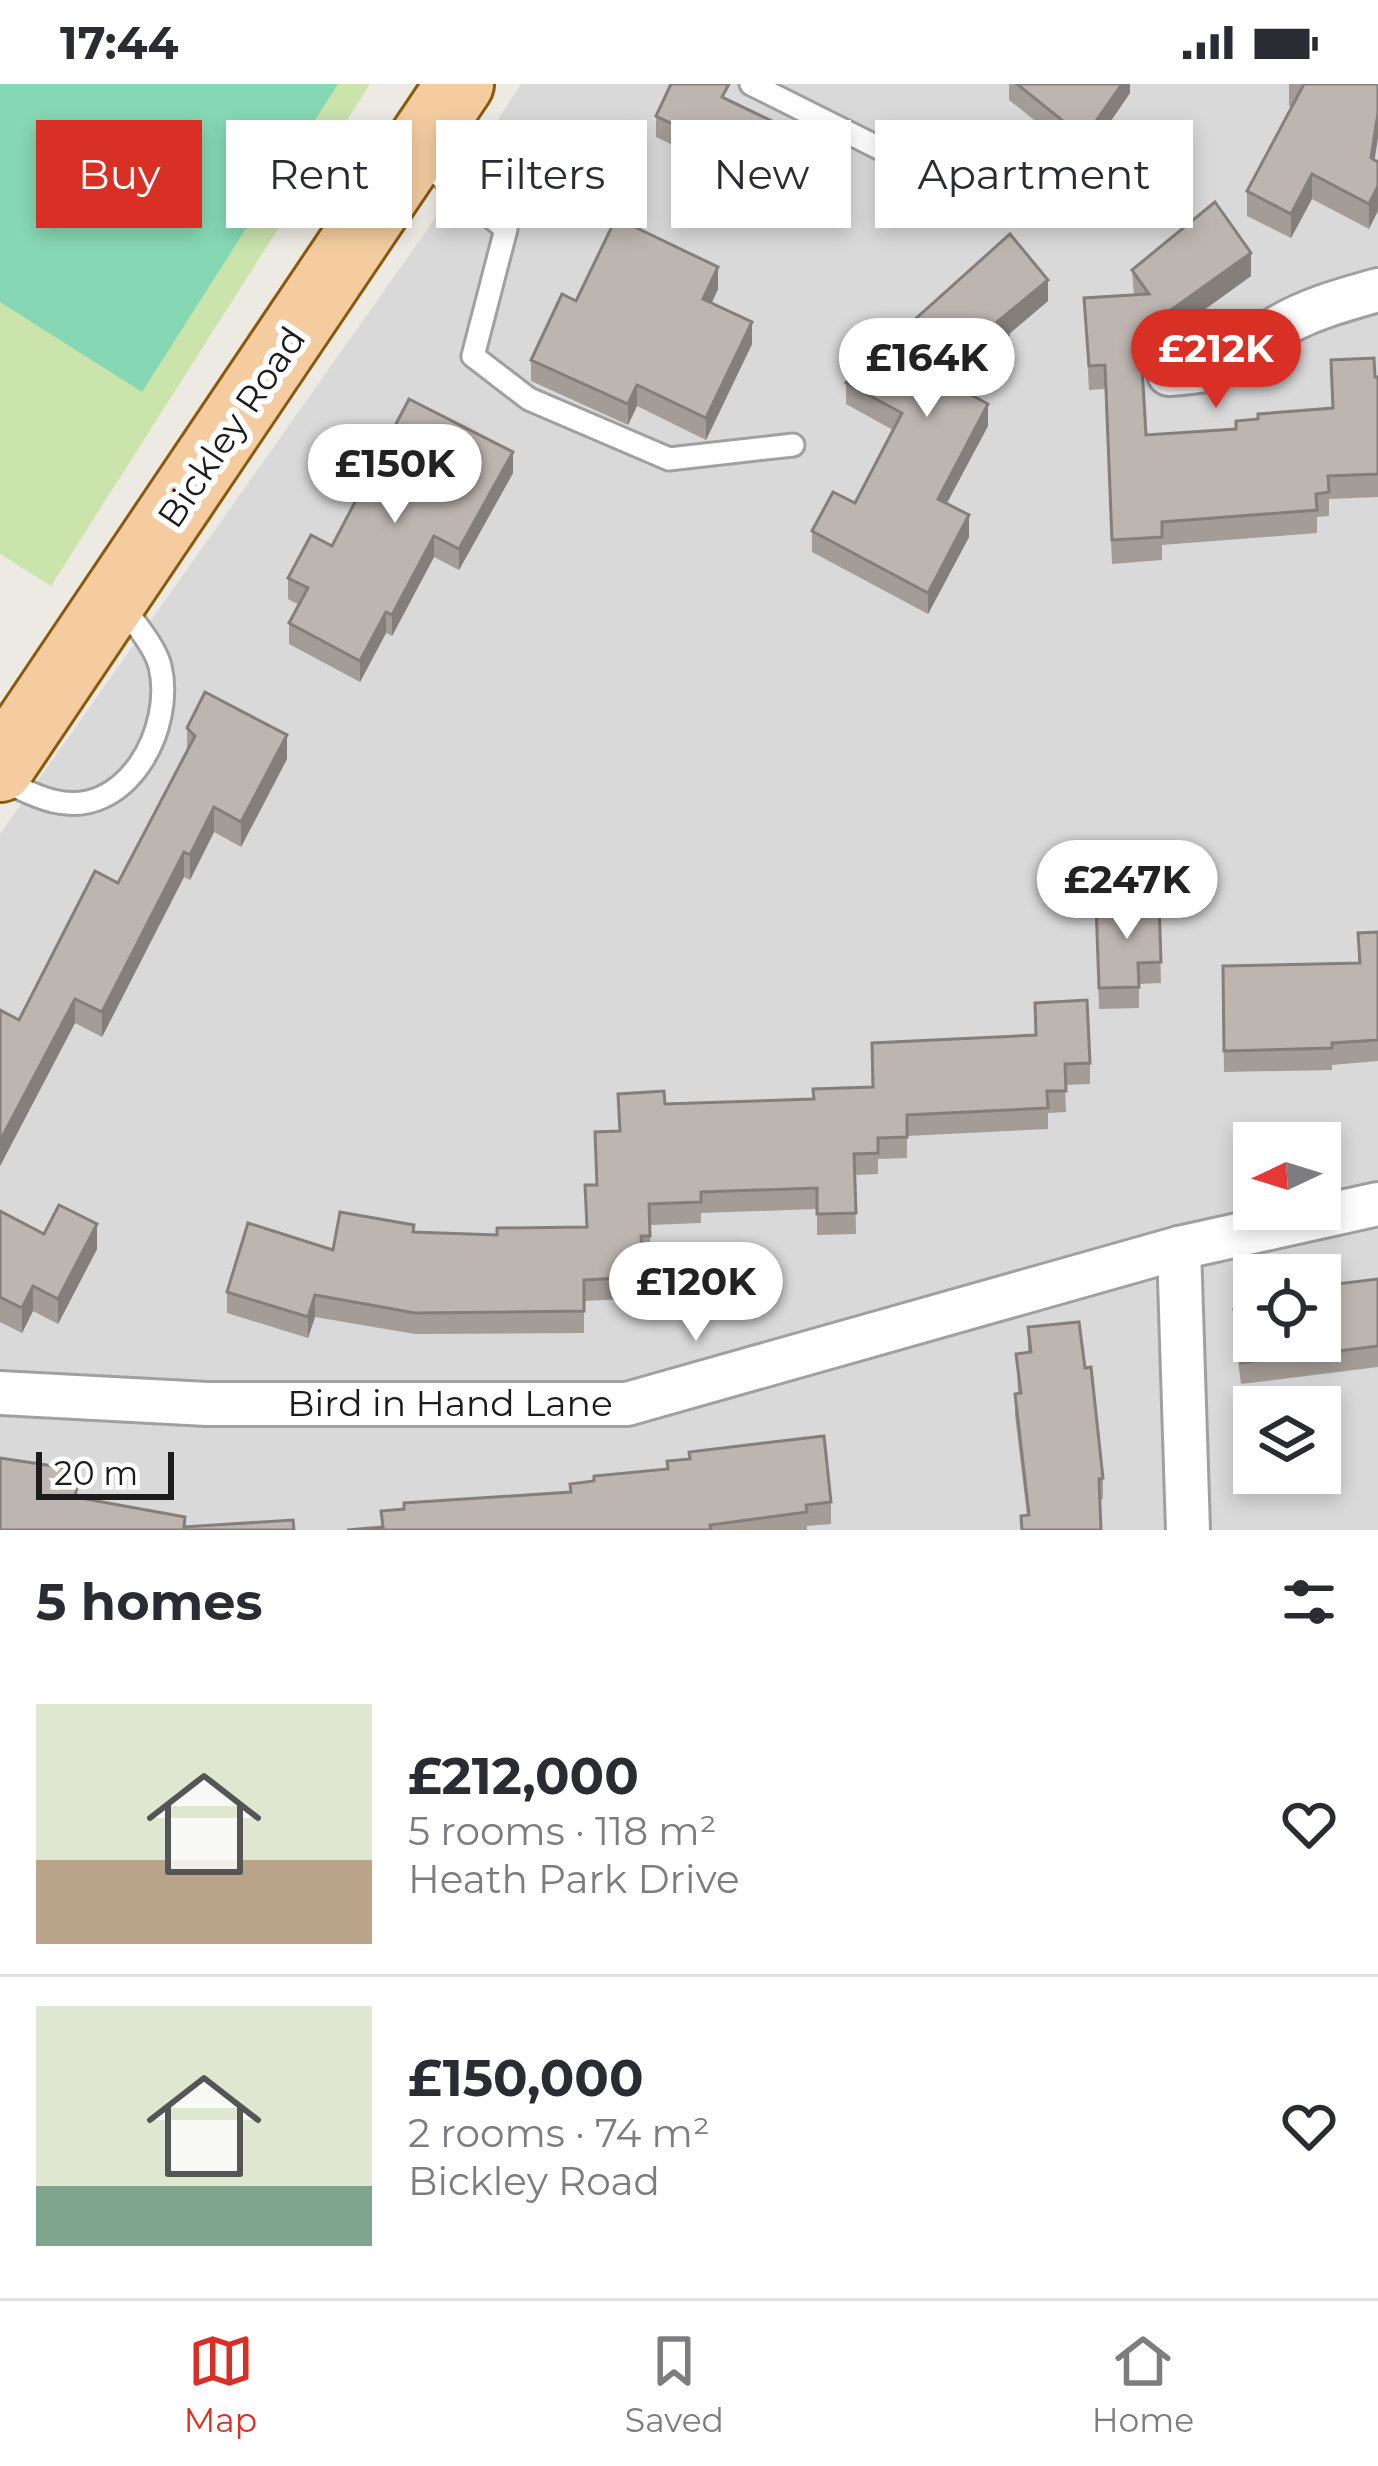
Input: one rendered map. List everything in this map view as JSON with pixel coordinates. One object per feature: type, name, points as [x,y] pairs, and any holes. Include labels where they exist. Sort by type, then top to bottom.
[{"type":"main road","name":"Bickley Road","points":[[0,768],[460,84]]},
{"type":"street","points":[[1168,374],[1218,371],[1270,332],[1336,301],[1378,290]]},
{"type":"street","name":"Bird in Hand Lane","points":[[0,1393],[207,1404],[627,1404],[1179,1248],[1378,1204]]},
{"type":"street","points":[[1179,1248],[1188,1530]]},
{"type":"lane","points":[[751,84],[875,146]]},
{"type":"lane","points":[[413,154],[506,229],[473,356],[529,399],[669,458],[793,445]]},
{"type":"lane","points":[[0,779],[55,802],[90,800],[134,775],[156,738],[164,699],[159,662],[118,597]]},
{"type":"shaded area","points":[[521,84],[1378,84],[1378,1530],[0,1530],[0,834],[436,216],[436,228],[647,228],[647,120],[498,120]]},
{"type":"green space","points":[[0,84],[370,84],[347,120],[226,120],[226,228],[278,228],[51,586],[0,554]]},
{"type":"green space","points":[[0,84],[338,84],[315,120],[226,120],[226,228],[246,228],[142,392],[0,302]]},
{"type":"building","points":[[671,84],[729,84],[722,97],[770,120],[671,123],[656,116]]},
{"type":"building","points":[[1017,84],[1122,84],[1097,120],[1062,120]]},
{"type":"building","points":[[1304,84],[1378,84],[1371,158],[1378,162],[1378,186],[1369,204],[1312,174],[1291,214],[1247,191]]},
{"type":"building","points":[[1215,202],[1251,253],[1140,332],[1146,435],[1236,429],[1236,421],[1258,419],[1258,414],[1333,408],[1331,360],[1374,358],[1378,474],[1328,476],[1329,492],[1316,494],[1317,510],[1162,522],[1162,537],[1112,540],[1105,365],[1089,366],[1084,298],[1149,294],[1132,270],[1183,228],[1193,228],[1193,220]]},
{"type":"building","points":[[611,228],[637,228],[718,267],[703,299],[752,322],[706,418],[637,385],[628,404],[531,360],[562,294],[576,301]]},
{"type":"building","points":[[1010,234],[1048,280],[997,322],[1008,335],[951,384],[988,404],[938,499],[969,515],[928,593],[812,531],[833,492],[855,503],[902,413],[846,383],[869,341],[883,348]]},
{"type":"building","points":[[409,399],[513,452],[459,549],[434,536],[392,615],[386,612],[360,661],[289,623],[308,588],[288,578],[311,535],[332,546]]},
{"type":"building","points":[[205,692],[287,735],[241,822],[214,807],[190,855],[184,852],[102,1012],[75,999],[0,1141],[0,1010],[19,1020],[95,871],[118,883],[195,736],[187,728]]},
{"type":"building","points":[[1159,902],[1161,962],[1138,963],[1139,987],[1099,988],[1096,904]]},
{"type":"building","points":[[1378,932],[1378,1040],[1332,1043],[1332,1048],[1224,1051],[1223,966],[1360,963],[1358,933]]},
{"type":"building","points":[[1087,1000],[1090,1063],[1065,1064],[1066,1091],[1047,1091],[1048,1108],[907,1115],[907,1137],[878,1138],[878,1153],[854,1154],[856,1213],[817,1214],[817,1188],[701,1192],[701,1202],[649,1204],[650,1236],[641,1236],[643,1277],[584,1280],[584,1311],[415,1313],[315,1295],[308,1317],[227,1292],[248,1223],[333,1250],[340,1212],[414,1225],[413,1232],[497,1235],[497,1228],[587,1227],[585,1185],[597,1185],[595,1132],[620,1131],[618,1094],[664,1091],[665,1104],[814,1099],[813,1089],[873,1087],[872,1043],[1036,1035],[1035,1003]]},
{"type":"building","points":[[59,1205],[97,1224],[58,1299],[33,1286],[22,1308],[0,1297],[0,1211],[44,1234]]},
{"type":"building","points":[[1378,1279],[1378,1346],[1341,1351],[1341,1283]]},
{"type":"building","points":[[1079,1322],[1085,1368],[1091,1367],[1103,1478],[1099,1479],[1101,1530],[1022,1530],[1021,1516],[1029,1515],[1015,1394],[1021,1393],[1016,1354],[1031,1352],[1028,1327]]},
{"type":"building","points":[[824,1436],[831,1502],[806,1505],[807,1512],[710,1525],[711,1530],[347,1530],[383,1527],[381,1511],[404,1509],[404,1503],[571,1492],[570,1484],[594,1481],[594,1476],[668,1469],[667,1461],[690,1459],[689,1452]]},
{"type":"building","points":[[0,1458],[80,1470],[75,1497],[185,1517],[184,1527],[293,1520],[294,1530],[0,1530]]}]
